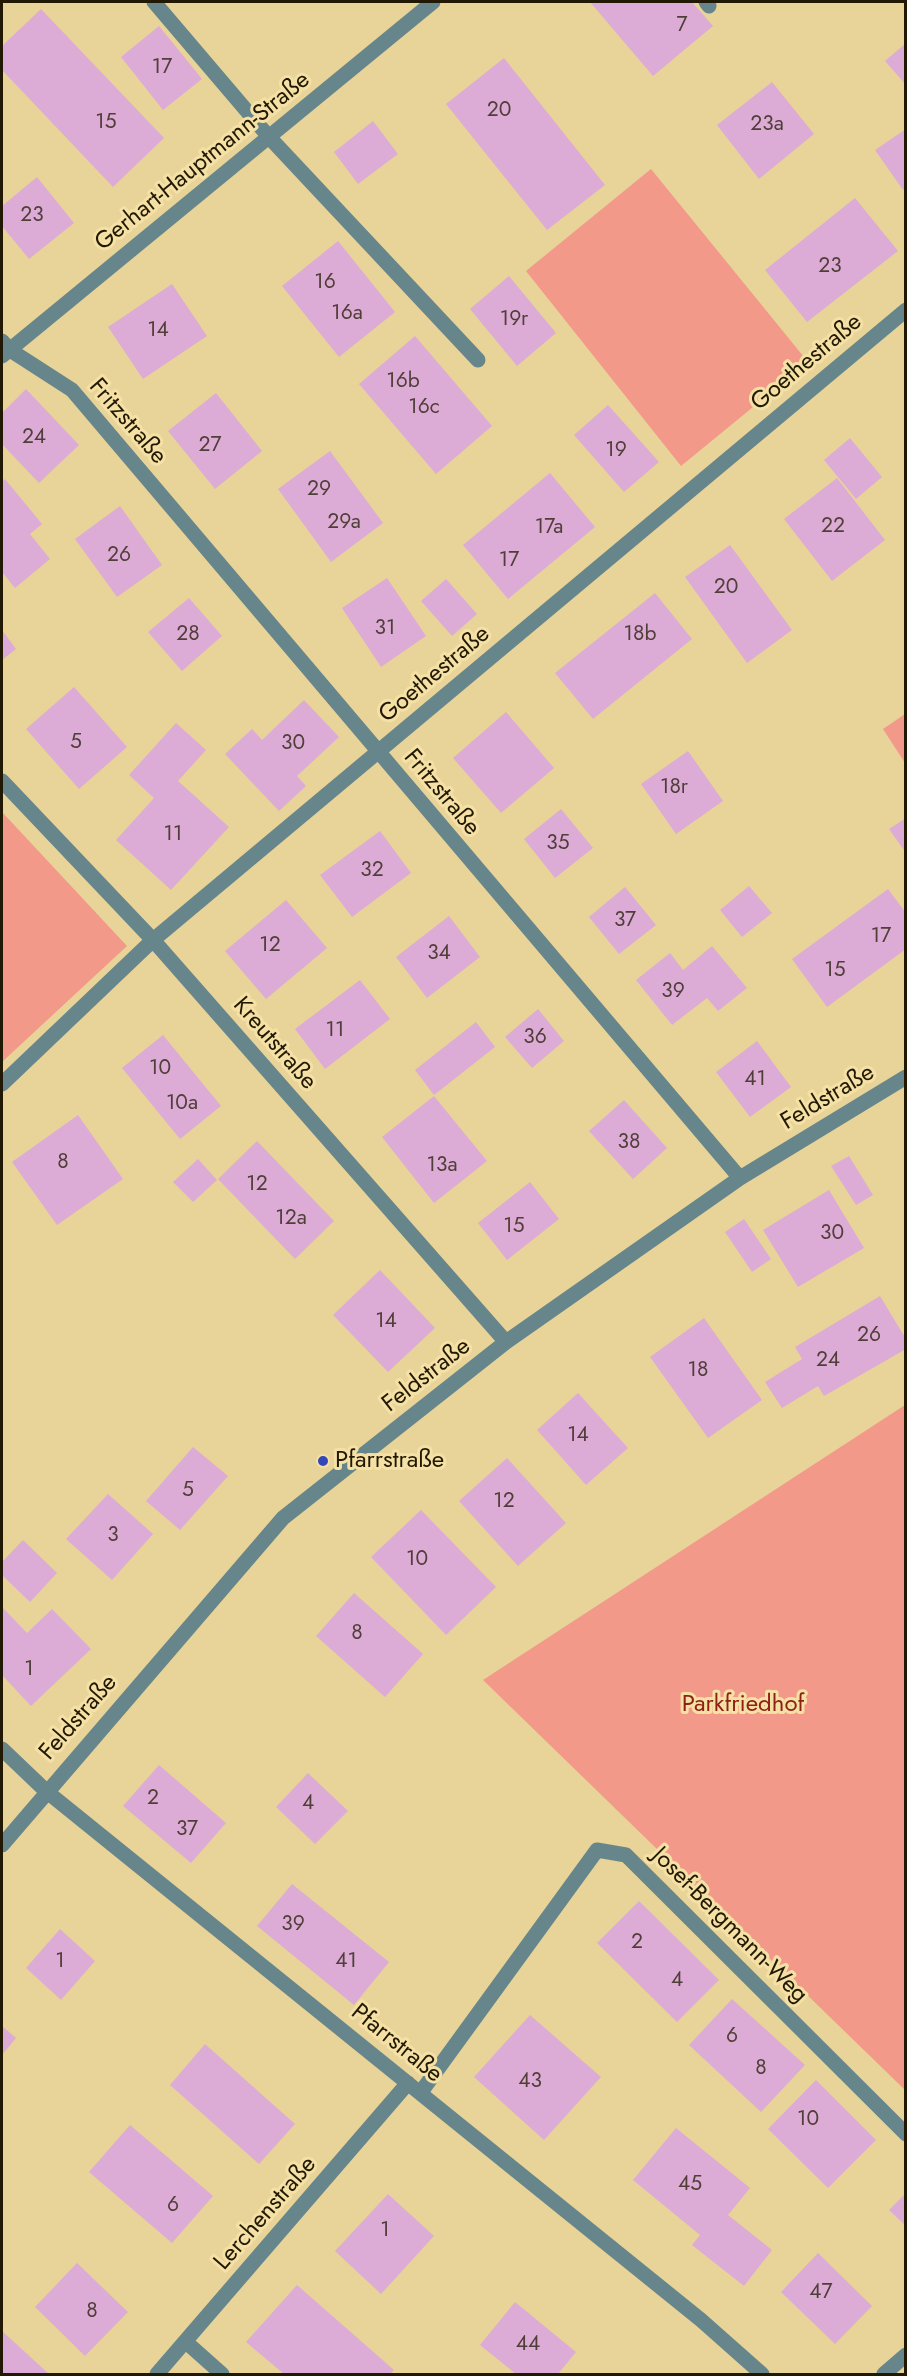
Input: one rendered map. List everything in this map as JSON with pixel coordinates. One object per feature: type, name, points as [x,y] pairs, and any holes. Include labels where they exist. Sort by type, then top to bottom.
[{"type":"street","points":[[154,2],[269,137],[478,360]]},
{"type":"street","name":"Gerhart-Hauptmann-Straße","points":[[4,349],[269,137],[433,2]]},
{"type":"street","name":"Goethestraße","points":[[2,1084],[153,940],[906,310]]},
{"type":"street","name":"Fritzstraße","points":[[4,349],[72,390],[377,753],[740,1178]]},
{"type":"street","name":"Kreutstraße","points":[[2,781],[153,940],[506,1342]]},
{"type":"street","name":"Feldstraße","points":[[2,1845],[46,1791],[283,1518],[506,1342],[740,1178],[906,1077]]},
{"type":"street","name":"Pfarrstraße","points":[[2,1749],[46,1791],[701,2320],[762,2374]]},
{"type":"street","name":"Josef-Bergmann-Weg","points":[[414,2087],[597,1850],[626,1855],[906,2134]]},
{"type":"street","name":"Lerchenstraße","points":[[157,2374],[414,2087]]},
{"type":"street","points":[[186,2342],[222,2374]]},
{"type":"street","points":[[884,2374],[906,2355]]},
{"type":"green space","points":[[651,169],[808,362],[681,466],[526,271]]},
{"type":"green space","points":[[905,714],[905,763],[883,729]]},
{"type":"green space","points":[[2,812],[127,946],[2,1062]]},
{"type":"green space","name":"Parkfriedhof","points":[[905,1405],[905,2090],[483,1680]]},
{"type":"building","points":[[590,2],[692,2],[713,26],[653,76]]},
{"type":"building","points":[[41,9],[164,138],[113,187],[2,70],[2,46]]},
{"type":"building","points":[[159,26],[202,79],[163,110],[121,57]]},
{"type":"building","points":[[906,43],[906,85],[885,61]]},
{"type":"building","points":[[504,58],[605,185],[547,230],[446,104]]},
{"type":"building","points":[[772,82],[814,134],[759,179],[717,125]]},
{"type":"building","points":[[373,121],[398,154],[358,184],[334,152]]},
{"type":"building","points":[[906,129],[906,188],[903,190],[875,150]]},
{"type":"building","points":[[37,177],[74,223],[29,259],[2,226],[2,206]]},
{"type":"building","points":[[855,198],[898,251],[807,322],[765,270]]},
{"type":"building","points":[[338,241],[395,312],[339,357],[282,286]]},
{"type":"building","points":[[509,276],[556,333],[517,366],[470,309]]},
{"type":"building","points":[[172,284],[207,336],[143,379],[108,327]]},
{"type":"building","points":[[415,336],[492,426],[436,474],[359,384]]},
{"type":"building","points":[[26,389],[79,445],[39,483],[2,444],[2,413]]},
{"type":"building","points":[[216,393],[262,451],[215,489],[168,431]]},
{"type":"building","points":[[608,405],[659,462],[624,492],[574,435]]},
{"type":"building","points":[[850,438],[882,477],[856,499],[824,460]]},
{"type":"building","points":[[330,451],[383,523],[331,562],[278,489]]},
{"type":"building","points":[[550,473],[595,527],[508,599],[463,545]]},
{"type":"building","points":[[837,478],[885,540],[832,581],[784,519]]},
{"type":"building","points":[[5,479],[42,524],[30,534],[50,559],[15,588],[2,572],[2,482]]},
{"type":"building","points":[[120,506],[162,565],[117,597],[75,539]]},
{"type":"building","points":[[730,545],[792,630],[747,663],[685,577]]},
{"type":"building","points":[[387,578],[426,636],[381,667],[342,608]]},
{"type":"building","points":[[446,579],[477,614],[452,636],[421,601]]},
{"type":"building","points":[[655,593],[692,639],[593,719],[555,673]]},
{"type":"building","points":[[189,598],[222,636],[182,671],[148,632]]},
{"type":"building","points":[[2,630],[16,649],[2,660]]},
{"type":"building","points":[[74,687],[127,747],[79,789],[26,729]]},
{"type":"building","points":[[304,700],[339,737],[297,776],[306,786],[279,811],[225,754],[252,729],[262,740]]},
{"type":"building","points":[[506,712],[554,768],[501,813],[453,758]]},
{"type":"building","points":[[176,723],[206,750],[178,781],[229,827],[171,890],[116,840],[154,798],[129,775]]},
{"type":"building","points":[[688,751],[723,801],[676,834],[641,784]]},
{"type":"building","points":[[561,809],[593,848],[555,878],[524,839]]},
{"type":"building","points":[[906,818],[906,853],[889,829]]},
{"type":"building","points":[[380,831],[411,873],[352,917],[320,875]]},
{"type":"building","points":[[749,886],[772,913],[742,937],[720,910]]},
{"type":"building","points":[[625,887],[656,925],[619,954],[589,917]]},
{"type":"building","points":[[888,889],[906,913],[906,949],[827,1007],[792,959]]},
{"type":"building","points":[[286,900],[327,948],[266,999],[225,951]]},
{"type":"building","points":[[449,916],[480,957],[427,998],[396,957]]},
{"type":"building","points":[[712,946],[747,988],[718,1011],[707,998],[672,1025],[636,980],[670,953],[683,970]]},
{"type":"building","points":[[360,980],[390,1019],[325,1069],[295,1029]]},
{"type":"building","points":[[538,1009],[564,1041],[532,1068],[505,1037]]},
{"type":"building","points":[[476,1022],[495,1047],[434,1095],[415,1070]]},
{"type":"building","points":[[163,1035],[221,1106],[180,1139],[122,1068]]},
{"type":"building","points":[[757,1041],[791,1087],[750,1117],[716,1072]]},
{"type":"building","points":[[434,1096],[487,1161],[434,1203],[382,1137]]},
{"type":"building","points":[[624,1100],[667,1148],[633,1179],[589,1131]]},
{"type":"building","points":[[78,1115],[123,1179],[57,1225],[12,1162]]},
{"type":"building","points":[[257,1141],[334,1221],[295,1259],[218,1179]]},
{"type":"building","points":[[849,1156],[873,1195],[856,1205],[831,1166]]},
{"type":"building","points":[[198,1159],[217,1180],[193,1202],[173,1182]]},
{"type":"building","points":[[530,1182],[559,1219],[507,1260],[478,1223]]},
{"type":"building","points":[[829,1190],[864,1248],[798,1287],[763,1230]]},
{"type":"building","points":[[744,1219],[771,1259],[752,1272],[725,1232]]},
{"type":"building","points":[[380,1270],[435,1328],[388,1372],[333,1315]]},
{"type":"building","points":[[880,1296],[906,1339],[906,1349],[824,1396],[818,1386],[782,1408],[765,1382],[802,1359],[795,1347]]},
{"type":"building","points":[[704,1318],[762,1400],[708,1438],[650,1357]]},
{"type":"building","points":[[578,1393],[628,1448],[586,1485],[537,1430]]},
{"type":"building","points":[[193,1447],[228,1476],[180,1530],[146,1501]]},
{"type":"building","points":[[507,1458],[566,1523],[518,1566],[459,1501]]},
{"type":"building","points":[[108,1494],[153,1534],[112,1580],[66,1539]]},
{"type":"building","points":[[421,1510],[496,1587],[446,1635],[371,1557]]},
{"type":"building","points":[[23,1540],[57,1573],[30,1602],[2,1575],[2,1562]]},
{"type":"building","points":[[354,1593],[423,1654],[385,1697],[316,1636]]},
{"type":"building","points":[[2,1607],[27,1633],[52,1609],[91,1649],[31,1706],[2,1675]]},
{"type":"building","points":[[159,1765],[226,1823],[191,1863],[123,1806]]},
{"type":"building","points":[[308,1773],[348,1811],[315,1844],[276,1807]]},
{"type":"building","points":[[292,1884],[389,1962],[354,2005],[257,1926]]},
{"type":"building","points":[[639,1901],[719,1980],[677,2022],[597,1943]]},
{"type":"building","points":[[60,1929],[95,1961],[61,2000],[26,1968]]},
{"type":"building","points":[[732,1999],[805,2065],[761,2112],[689,2045]]},
{"type":"building","points":[[530,2015],[601,2077],[544,2140],[474,2077]]},
{"type":"building","points":[[2,2026],[16,2038],[2,2055]]},
{"type":"building","points":[[205,2044],[295,2124],[259,2164],[170,2085]]},
{"type":"building","points":[[816,2080],[876,2140],[828,2188],[768,2129]]},
{"type":"building","points":[[130,2125],[213,2196],[172,2243],[89,2172]]},
{"type":"building","points":[[676,2128],[750,2188],[728,2215],[772,2250],[744,2286],[692,2245],[700,2235],[633,2180]]},
{"type":"building","points":[[906,2193],[906,2226],[889,2210]]},
{"type":"building","points":[[388,2194],[434,2236],[381,2294],[335,2251]]},
{"type":"building","points":[[818,2253],[872,2306],[835,2344],[781,2292]]},
{"type":"building","points":[[77,2263],[128,2312],[85,2356],[35,2307]]},
{"type":"building","points":[[297,2285],[394,2370],[390,2374],[284,2374],[246,2342]]},
{"type":"building","points":[[515,2302],[576,2352],[558,2374],[516,2374],[480,2345]]},
{"type":"building","points":[[2,2331],[49,2374],[2,2374]]},
{"type":"place","name":"Pfarrstraße","points":[[323,1461]]}]
